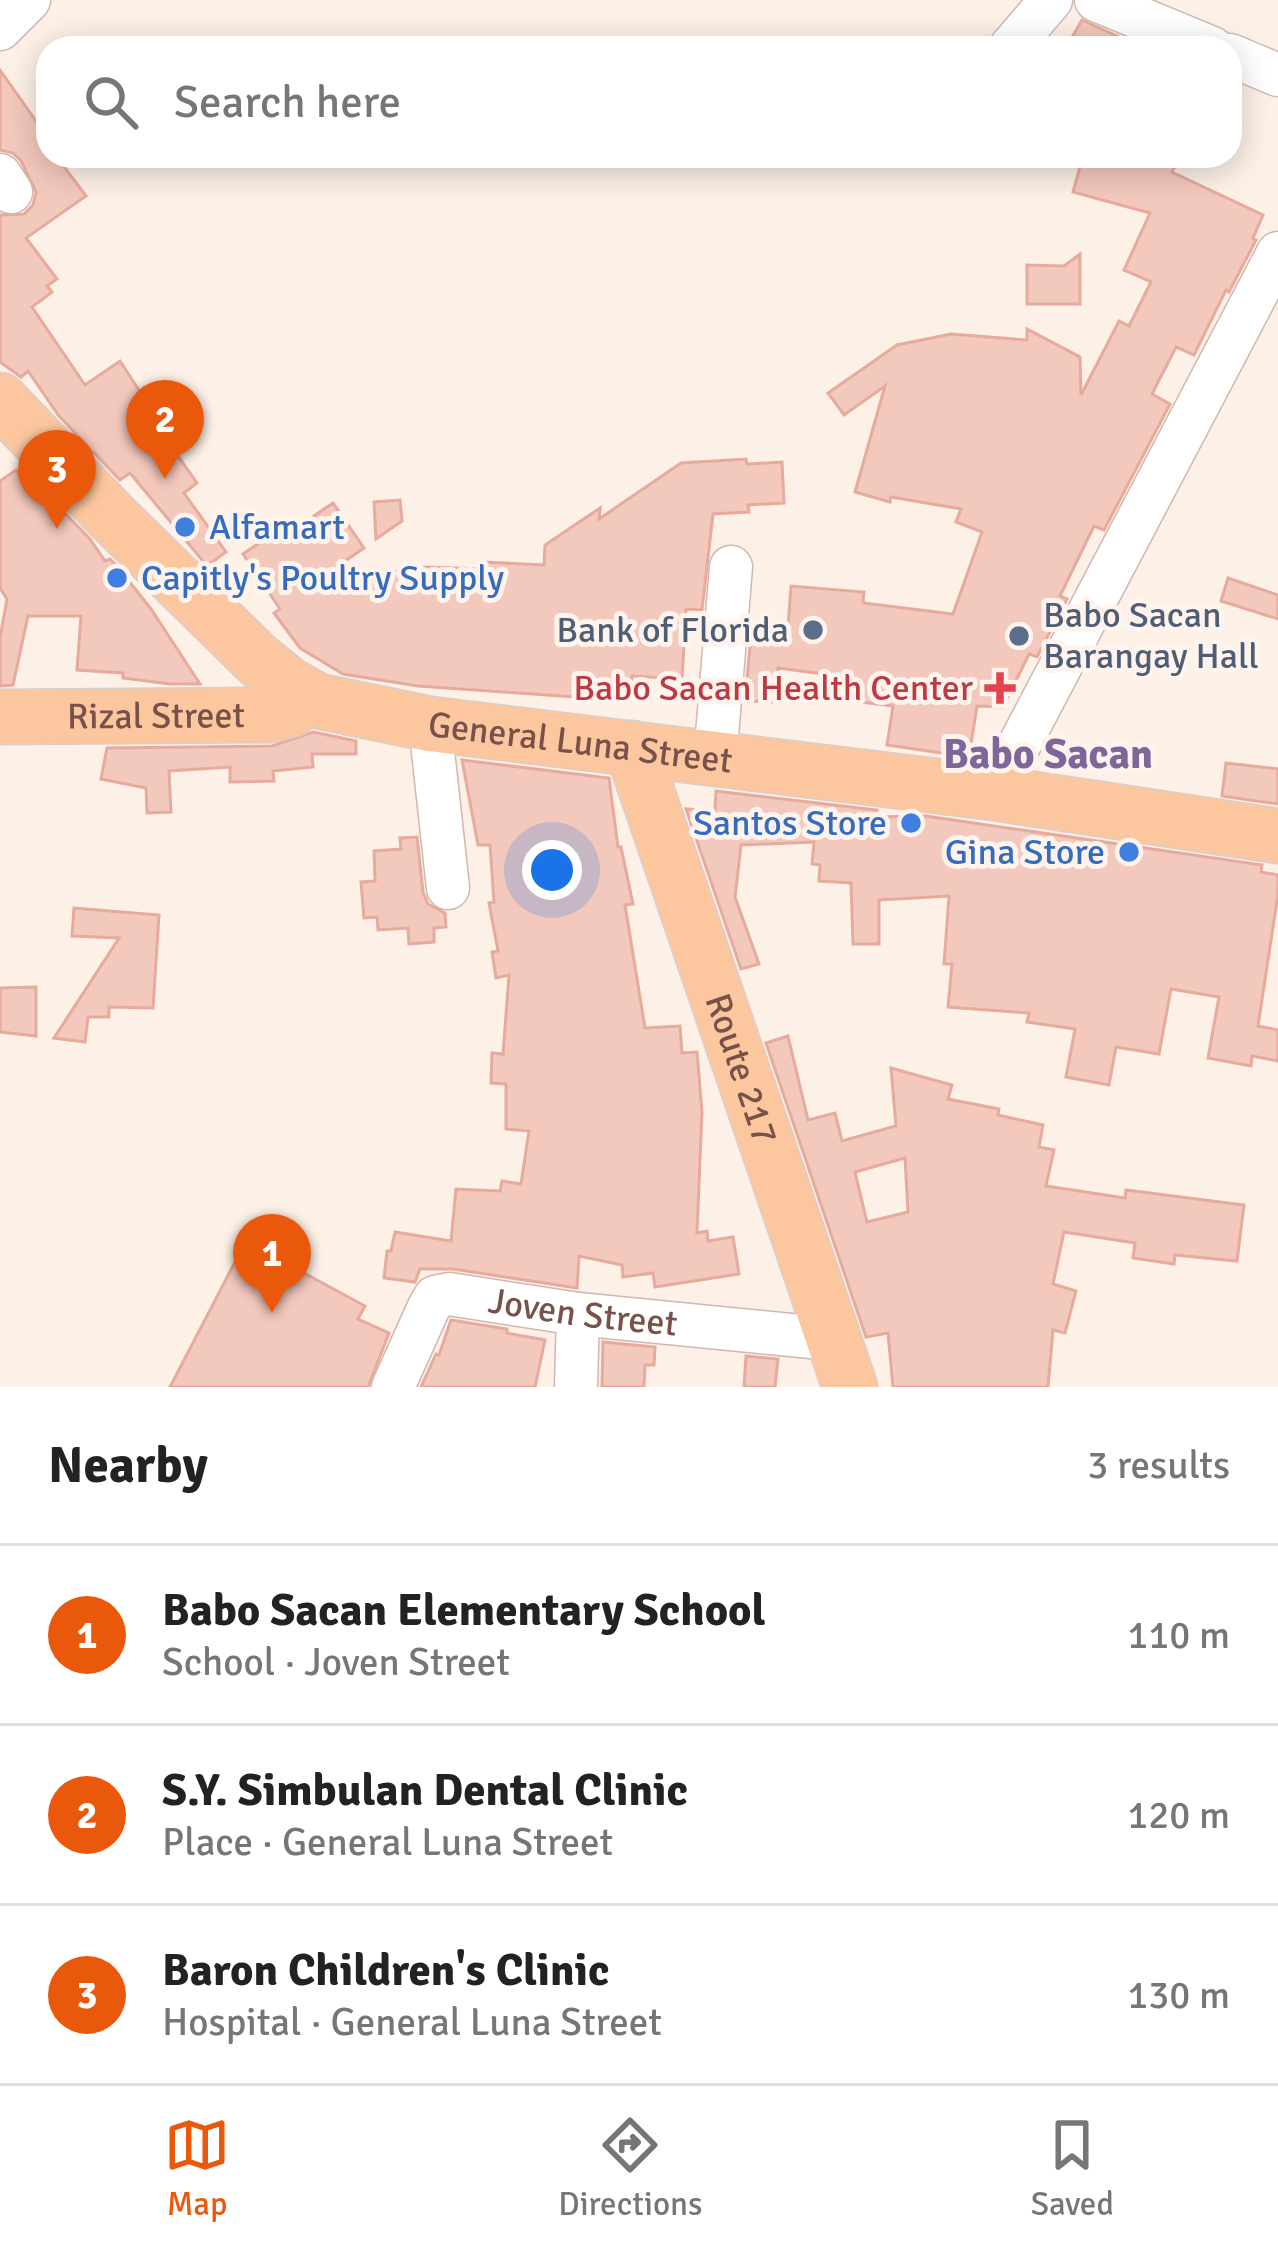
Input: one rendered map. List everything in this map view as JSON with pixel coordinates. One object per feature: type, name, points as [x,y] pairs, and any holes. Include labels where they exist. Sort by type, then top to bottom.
[{"type":"main road","name":"General Luna Street","points":[[0,400],[125,506],[258,660],[306,696],[356,711],[430,724],[994,793],[1278,836]]},
{"type":"main road","name":"Rizal Street","points":[[0,717],[271,715],[292,709],[306,696]]},
{"type":"main road","name":"Route 217","points":[[632,748],[840,1363]]},
{"type":"street","points":[[0,29],[29,0]]},
{"type":"street","points":[[1020,36],[1051,0]]},
{"type":"street","points":[[1096,0],[1183,36]]},
{"type":"street","points":[[1242,60],[1278,75]]},
{"type":"street","points":[[994,793],[1278,253]]},
{"type":"street","points":[[716,759],[730,567]]},
{"type":"street","points":[[430,724],[448,887]]},
{"type":"street","name":"Joven Street","points":[[393,1387],[435,1297],[449,1294],[840,1363]]},
{"type":"street","points":[[576,1387],[578,1314]]},
{"type":"building","points":[[1082,20],[1117,36],[1073,36]]},
{"type":"building","points":[[0,70],[36,121],[36,168],[65,168],[86,196],[26,238],[57,279],[47,286],[52,292],[32,307],[85,385],[120,361],[148,404],[192,406],[191,437],[164,436],[197,483],[184,493],[226,552],[207,566],[130,473],[120,480],[59,416],[28,371],[21,377],[0,362],[0,215],[24,214],[36,192],[21,161],[0,150]]},
{"type":"building","points":[[1080,168],[1174,168],[1172,172],[1263,215],[1256,240],[1194,355],[1176,347],[1152,394],[1170,404],[1104,530],[1094,526],[1060,596],[1067,599],[1037,657],[1029,654],[1003,707],[977,706],[969,757],[887,745],[893,706],[852,701],[854,678],[778,668],[776,702],[745,701],[752,625],[788,627],[791,586],[864,592],[863,603],[953,614],[982,532],[956,522],[961,509],[891,497],[890,502],[855,492],[885,386],[844,415],[828,393],[897,345],[951,334],[1027,340],[1027,329],[1080,357],[1081,395],[1119,321],[1129,326],[1151,282],[1124,270],[1150,213],[1073,192]]},
{"type":"building","points":[[1080,254],[1080,304],[1027,304],[1027,265],[1064,266]]},
{"type":"building","points":[[746,459],[747,464],[782,462],[784,503],[713,514],[702,610],[686,609],[682,679],[632,676],[630,701],[418,686],[343,674],[300,648],[274,613],[280,609],[243,554],[271,535],[275,542],[333,503],[364,548],[335,568],[425,573],[425,567],[482,569],[482,562],[544,565],[545,545],[600,508],[599,519],[681,463]]},
{"type":"building","points":[[16,470],[27,485],[33,480],[105,561],[110,559],[117,566],[200,684],[77,670],[81,616],[28,616],[13,685],[0,686],[0,638],[7,599],[0,588],[0,481]]},
{"type":"building","points":[[400,500],[402,521],[376,539],[374,502]]},
{"type":"building","points":[[1228,578],[1278,595],[1278,619],[1221,601]]},
{"type":"building","points":[[313,732],[356,741],[356,754],[312,754],[313,767],[273,771],[274,781],[230,782],[230,767],[169,771],[171,812],[147,813],[146,788],[101,779],[107,748],[272,746]]},
{"type":"building","points":[[462,760],[609,778],[618,847],[633,904],[625,905],[645,1028],[680,1026],[682,1053],[697,1052],[702,1112],[697,1233],[707,1231],[708,1241],[733,1237],[739,1274],[655,1287],[653,1273],[623,1277],[622,1265],[579,1256],[577,1288],[453,1269],[420,1269],[415,1282],[384,1278],[395,1232],[451,1241],[456,1189],[500,1191],[502,1181],[521,1184],[529,1131],[506,1129],[506,1084],[491,1083],[492,1053],[503,1054],[509,975],[496,978],[492,952],[498,951],[489,903],[494,902],[490,845],[478,845]]},
{"type":"building","points":[[1226,763],[1278,769],[1278,804],[1222,796]]},
{"type":"building","points":[[716,791],[877,810],[876,817],[926,816],[1262,865],[1261,872],[1278,875],[1278,894],[1258,1026],[1278,1030],[1278,1061],[1252,1056],[1251,1066],[1208,1058],[1219,997],[1171,989],[1159,1054],[1116,1047],[1109,1085],[1066,1077],[1075,1029],[1027,1022],[1029,1013],[948,1007],[952,964],[944,964],[949,896],[879,900],[879,944],[853,944],[851,883],[819,881],[820,865],[812,864],[814,842],[741,845],[735,897],[759,964],[741,969],[686,809],[715,811]]},
{"type":"building","points":[[417,837],[423,892],[428,904],[445,913],[446,927],[434,928],[434,942],[409,944],[408,928],[378,930],[377,917],[364,918],[361,882],[375,881],[374,851],[401,849],[400,838]]},
{"type":"building","points":[[74,908],[159,915],[153,1008],[109,1007],[109,1017],[88,1017],[85,1042],[54,1038],[119,938],[72,936]]},
{"type":"building","points":[[36,987],[36,1036],[0,1032],[0,988]]},
{"type":"building","points":[[788,1036],[808,1120],[835,1113],[842,1141],[896,1126],[891,1068],[952,1085],[948,1099],[999,1109],[998,1115],[1043,1125],[1039,1147],[1054,1150],[1046,1186],[1125,1198],[1126,1190],[1244,1205],[1237,1261],[1175,1255],[1174,1264],[1133,1258],[1135,1243],[1064,1232],[1053,1284],[1076,1291],[1065,1333],[1053,1330],[1048,1387],[893,1387],[888,1333],[866,1337],[766,1043]],"holes":[[[905,1158],[908,1212],[867,1222],[855,1172]]]},
{"type":"building","points":[[261,1220],[302,1232],[291,1266],[365,1306],[358,1319],[389,1333],[368,1387],[170,1387],[236,1260],[246,1266]]},
{"type":"building","points":[[451,1320],[545,1340],[535,1387],[421,1387]]},
{"type":"building","points":[[603,1342],[655,1347],[654,1365],[645,1365],[644,1387],[602,1387]]},
{"type":"building","points":[[746,1356],[778,1359],[775,1387],[744,1387]]},
{"type":"place","name":"S.Y. Simbulan Dental Clinic","points":[[165,479]]},
{"type":"place","name":"Alfamart","points":[[185,527]]},
{"type":"place","name":"Baron Children's Clinic","points":[[57,529]]},
{"type":"place","name":"Capitly's Poultry Supply","points":[[117,578]]},
{"type":"place","name":"Bank of Florida","points":[[813,630]]},
{"type":"place","name":"Babo Sacan Barangay Hall","points":[[1019,636]]},
{"type":"place","name":"Babo Sacan Health Center","points":[[1000,688]]},
{"type":"place","name":"Santos Store","points":[[911,823]]},
{"type":"place","name":"Gina Store","points":[[1129,852]]},
{"type":"place","name":"Babo Sacan Elementary School","points":[[272,1313]]},
{"type":"district","name":"Babo Sacan","points":[[1048,754]]}]
